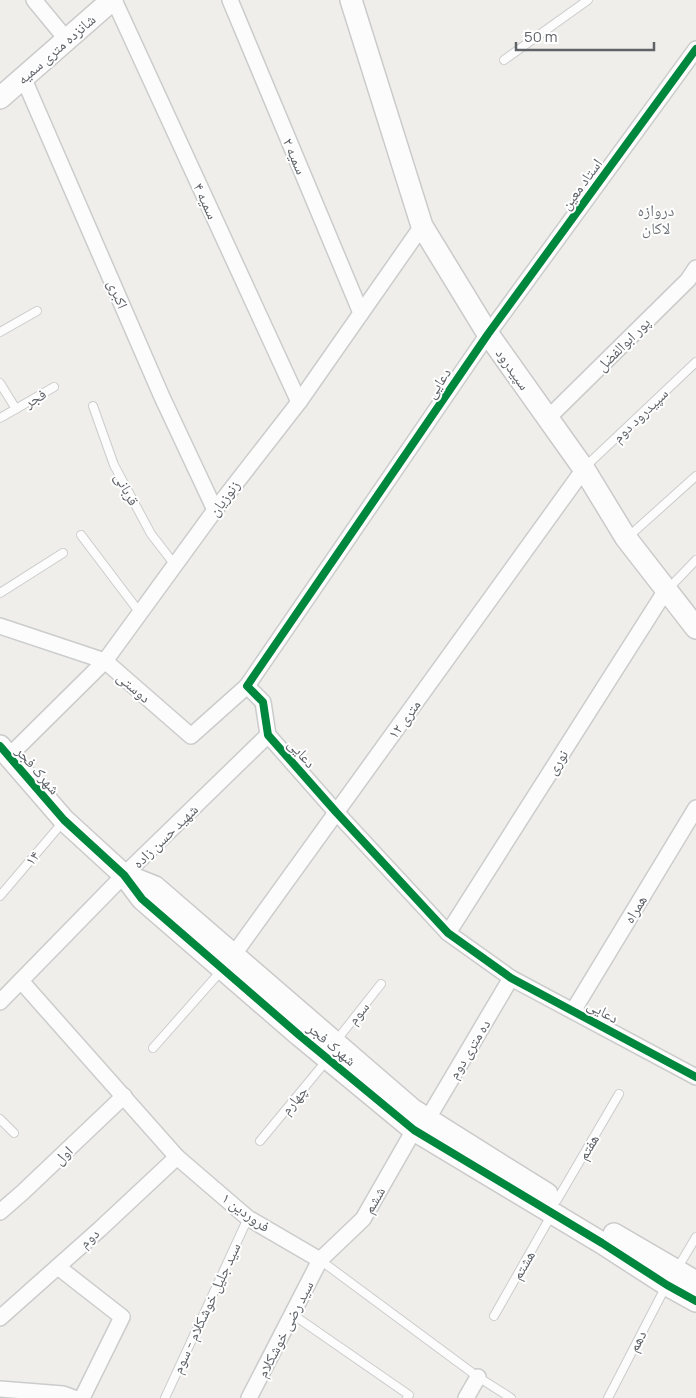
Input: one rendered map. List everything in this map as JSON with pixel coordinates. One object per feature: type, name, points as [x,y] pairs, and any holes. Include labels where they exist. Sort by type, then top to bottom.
[{"type":"street","points":[[34,0],[67,40]]},
{"type":"street","name":"شانزده متری سمیه","points":[[1,96],[113,0]]},
{"type":"street","name":"سمیه ۴","points":[[113,0],[299,402]]},
{"type":"street","name":"سمیه ۲","points":[[230,0],[361,313]]},
{"type":"street","name":"سپیدرود","points":[[352,1],[422,226],[488,334],[584,469],[626,538],[696,628]]},
{"type":"street","name":"استاد معین","points":[[488,334],[696,49]]},
{"type":"street","name":"اکبری","points":[[23,77],[162,397],[215,510]]},
{"type":"street","name":"زنوزیان","points":[[4,755],[105,662],[215,510],[299,402],[422,226]]},
{"type":"street","name":"پور ابوالفضل","points":[[548,418],[688,280],[696,268]]},
{"type":"street","name":"دعایی","points":[[488,334],[247,686],[263,702],[268,735],[448,933],[511,978],[696,1078]]},
{"type":"street","name":"۱۲ متری","points":[[228,962],[584,469]]},
{"type":"street","name":"نوری","points":[[448,933],[666,590]]},
{"type":"street","name":"دوستی","points":[[0,626],[105,662],[191,736],[247,686]]},
{"type":"street","name":"شهید حسن زاده","points":[[0,1002],[124,875],[268,735]]},
{"type":"street","name":"شهرک فجر","points":[[4,755],[64,820],[124,875],[142,899],[228,962],[420,1125],[555,1207],[602,1242],[672,1277],[696,1282]]},
{"type":"street","name":"همراه","points":[[573,1011],[696,808]]},
{"type":"street","name":"ده متری دوم","points":[[420,1125],[511,978]]},
{"type":"street","name":"فروردین ۱","points":[[21,981],[177,1157],[248,1218],[320,1260]]},
{"type":"street","name":"اول","points":[[0,1212],[24,1192],[124,1096]]},
{"type":"street","name":"ششم","points":[[320,1260],[363,1219],[420,1125]]},
{"type":"street","name":"دوم","points":[[0,1318],[177,1157]]},
{"type":"street","name":"سید رضی خوشکلام","points":[[249,1398],[320,1260]]},
{"type":"street","points":[[58,1267],[122,1317],[82,1398]]},
{"type":"street","name":"شهرک فجر","points":[[672,1277],[696,1301]]},
{"type":"street","points":[[466,1398],[478,1377]]},
{"type":"street","points":[[0,1390],[63,1394],[74,1398]]},
{"type":"lane","points":[[504,60],[588,0]]},
{"type":"lane","points":[[0,332],[37,311]]},
{"type":"lane","name":"سپیدرود دوم","points":[[584,469],[696,362]]},
{"type":"lane","name":"فجر","points":[[0,383],[16,409]]},
{"type":"lane","name":"فجر","points":[[0,418],[54,387]]},
{"type":"lane","name":"قربانی","points":[[93,406],[114,465],[151,534],[175,565]]},
{"type":"lane","points":[[626,538],[696,476]]},
{"type":"lane","points":[[81,535],[140,613]]},
{"type":"lane","points":[[0,593],[63,553]]},
{"type":"lane","points":[[666,590],[696,560]]},
{"type":"lane","name":"۱۴","points":[[0,896],[64,820]]},
{"type":"lane","points":[[153,1048],[228,962]]},
{"type":"lane","name":"سوم","points":[[331,1050],[381,984]]},
{"type":"lane","name":"چهارم","points":[[260,1141],[331,1050]]},
{"type":"lane","name":"هفتم","points":[[555,1207],[619,1094]]},
{"type":"lane","points":[[0,1119],[14,1133]]},
{"type":"lane","name":"هشتم","points":[[494,1316],[555,1207]]},
{"type":"lane","name":"سید جلیل خوشکلام - سوم","points":[[165,1398],[248,1218]]},
{"type":"lane","name":"دهم","points":[[608,1398],[672,1277],[696,1237]]},
{"type":"lane","name":"فروردین ۱","points":[[320,1260],[478,1377],[511,1398]]},
{"type":"lane","points":[[292,1314],[409,1395],[407,1398]]},
{"type":"cycle path","points":[[696,49],[488,334],[247,686],[263,702],[268,735],[448,933],[511,978],[696,1077]]},
{"type":"cycle path","points":[[0,746],[64,820],[124,875],[142,899],[299,1035],[414,1130],[696,1301]]},
{"type":"district","name":"دروازه لاکان","points":[[656,219]]}]
